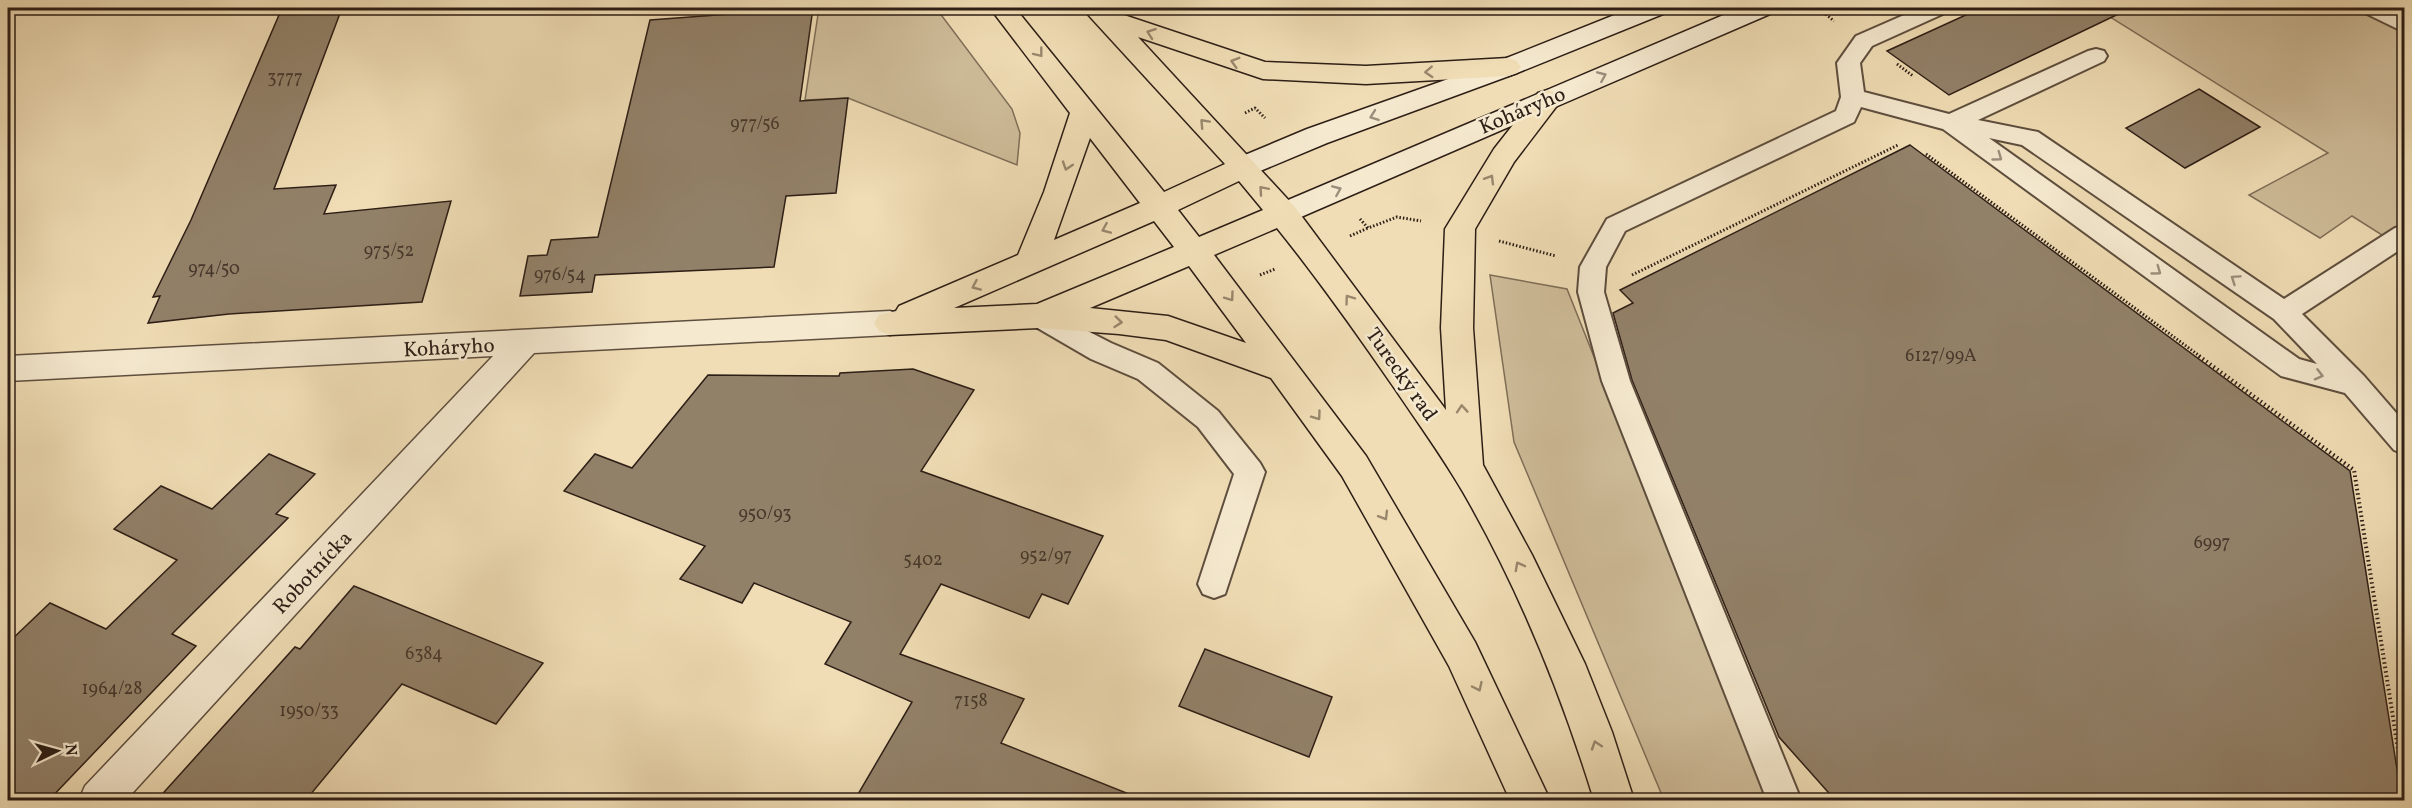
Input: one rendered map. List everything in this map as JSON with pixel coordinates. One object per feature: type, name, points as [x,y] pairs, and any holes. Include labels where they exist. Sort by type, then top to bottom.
[{"type":"main road","points":[[1002,8],[1225,290],[1354,466],[1396,535],[1462,654],[1530,801]]},
{"type":"main road","points":[[1098,12],[1263,70],[1366,75],[1508,68]]},
{"type":"main road","name":"Turecký rad","points":[[1098,12],[1284,213],[1372,331],[1466,467],[1530,585],[1555,640],[1588,718],[1614,801]]},
{"type":"main road","points":[[1466,467],[1457,328],[1460,229],[1504,156],[1548,99]]},
{"type":"main road","points":[[1030,262],[1058,192],[1085,111]]},
{"type":"main road","points":[[890,323],[1160,206],[1243,167]]},
{"type":"main road","points":[[1039,316],[1284,213]]},
{"type":"main road","points":[[890,323],[1039,316],[1168,328],[1282,369]]},
{"type":"street","points":[[1243,167],[1317,136],[1508,68],[1654,8]]},
{"type":"street","name":"Koháryho","points":[[1284,213],[1761,8]]},
{"type":"street","name":"Koháryho","points":[[8,368],[890,323]]},
{"type":"street","name":"Robotnícka","points":[[99,801],[524,343]]},
{"type":"lane","points":[[1784,801],[1616,381],[1591,292],[1593,267],[1616,225],[1846,116],[1853,97],[1848,63],[1864,41],[1937,8]]},
{"type":"lane","points":[[2373,8],[2404,25]]},
{"type":"lane","points":[[1951,123],[2096,56]]},
{"type":"lane","points":[[1853,97],[1917,125],[1951,123],[2029,138],[2284,312],[2354,384],[2404,442]]},
{"type":"lane","points":[[1951,123],[2291,368],[2354,384]]},
{"type":"lane","points":[[2284,312],[2404,235]]},
{"type":"lane","points":[[1039,316],[1101,351],[1148,371],[1208,419],[1250,472],[1214,584]]},
{"type":"path","points":[[1823,12],[1923,83],[1917,125],[1918,147],[2354,470],[2404,787]]},
{"type":"path","points":[[1239,116],[1255,108],[1270,124]]},
{"type":"path","points":[[1514,245],[1630,276],[1917,125]]},
{"type":"path","points":[[1356,215],[1368,228]]},
{"type":"path","points":[[1348,237],[1397,217],[1429,223]]},
{"type":"path","points":[[1251,279],[1284,265]]},
{"type":"shaded area","points":[[819,8],[936,8],[1012,109],[1020,133],[1017,165],[848,98],[805,100]]},
{"type":"shaded area","points":[[2132,8],[2404,8],[2404,249],[2352,216],[2320,238],[2249,195],[2328,153],[2110,17]]},
{"type":"shaded area","points":[[1490,275],[1567,289],[1768,794],[1760,800],[1664,800],[1514,442]]},
{"type":"building","points":[[282,8],[342,8],[274,189],[336,185],[324,214],[451,201],[422,302],[229,314],[148,323],[160,296],[153,297],[191,220]]},
{"type":"building","points":[[813,8],[800,101],[848,98],[836,193],[786,196],[774,267],[595,275],[592,292],[520,296],[528,256],[547,255],[551,240],[598,237],[650,20]]},
{"type":"building","points":[[1981,8],[2131,8],[1949,95],[1887,51]]},
{"type":"building","points":[[2199,89],[2260,127],[2185,168],[2126,128]]},
{"type":"building","points":[[1910,145],[2350,471],[2402,801],[1836,801],[1779,737],[1632,380],[1613,313],[1633,303],[1620,290]]},
{"type":"building","points":[[913,369],[974,390],[921,471],[1103,536],[1068,604],[1042,594],[1029,618],[941,584],[900,654],[1024,699],[1001,743],[1139,798],[1139,801],[854,801],[912,702],[825,664],[851,622],[754,583],[742,603],[680,579],[705,546],[564,491],[595,454],[632,468],[708,375],[839,376],[840,373]]},
{"type":"building","points":[[269,454],[315,474],[276,514],[288,518],[172,634],[196,646],[48,801],[8,801],[8,643],[50,603],[106,629],[177,560],[114,529],[161,486],[212,509]]},
{"type":"building","points":[[354,586],[543,663],[496,724],[402,684],[305,801],[156,801],[295,647],[300,649]]},
{"type":"building","points":[[1205,649],[1332,697],[1309,757],[1179,706]]}]
